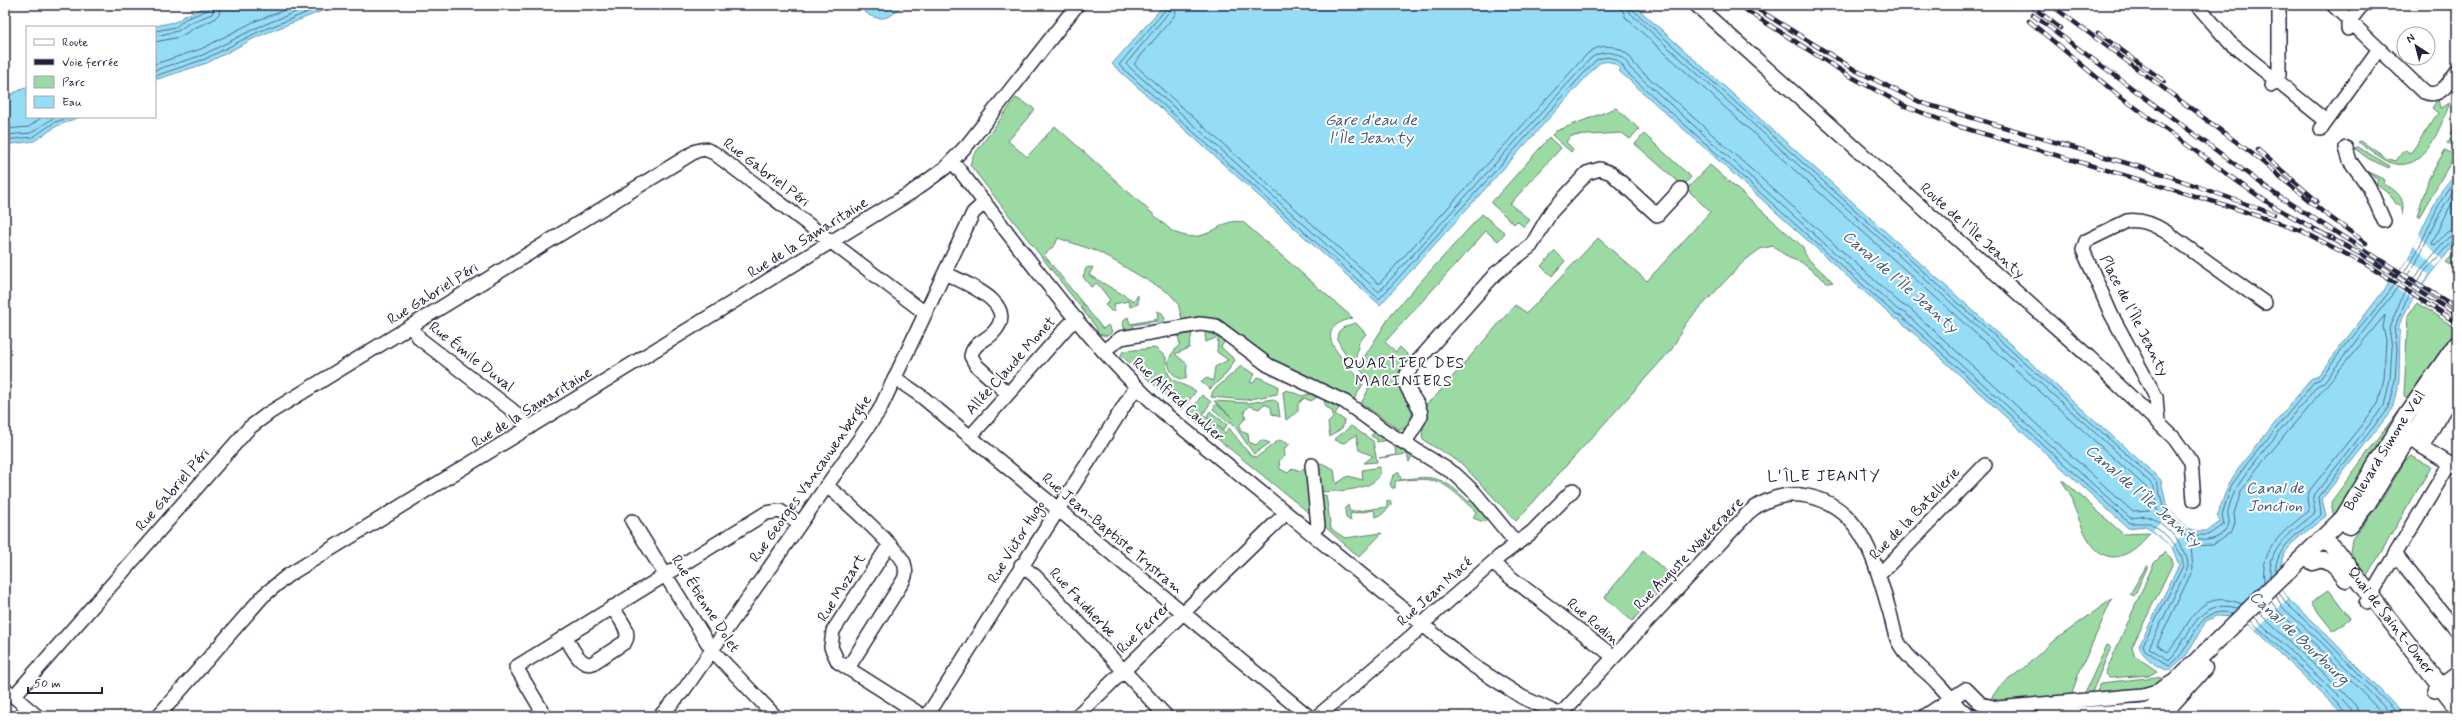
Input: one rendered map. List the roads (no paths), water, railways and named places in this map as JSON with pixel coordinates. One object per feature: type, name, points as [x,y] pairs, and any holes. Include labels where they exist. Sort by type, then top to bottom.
[{"type":"main road","name":"Boulevard Simone Veil","points":[[2325,543],[2354,504],[2408,413],[2457,343]]},
{"type":"main road","name":"Boulevard Simone Veil","points":[[2226,640],[2325,543],[2364,508],[2415,443],[2419,426],[2457,362]]},
{"type":"main road","name":"Quai de Saint-Omer","points":[[2325,543],[2368,600],[2454,706]]},
{"type":"main road","name":"Quai de Saint-Omer","points":[[2310,558],[2322,559],[2330,563],[2368,600]]},
{"type":"main road","points":[[2157,712],[2186,671],[2226,640]]},
{"type":"main road","points":[[2157,712],[2226,640]]},
{"type":"street","name":"Rue de la Samaritaine","points":[[158,716],[274,585],[921,186],[952,161],[974,137],[1077,5]]},
{"type":"street","name":"Route de l'Île Jeanty","points":[[1696,5],[2089,357],[2178,442],[2190,459],[2194,476],[2194,500]]},
{"type":"street","points":[[2274,83],[2279,75],[2280,5]]},
{"type":"street","points":[[2333,5],[2350,21],[2377,52],[2421,89],[2435,93],[2446,87],[2457,71]]},
{"type":"street","points":[[2350,21],[2362,5]]},
{"type":"street","points":[[2201,9],[2230,43],[2258,66],[2274,83],[2323,125],[2377,52]]},
{"type":"street","points":[[2346,148],[2350,161],[2369,187],[2384,221]]},
{"type":"street","name":"Rue Gabriel Péri","points":[[9,692],[249,428],[411,326],[700,150],[708,150],[714,153],[925,313]]},
{"type":"street","name":"Rue Alfred Caulier","points":[[952,161],[1076,319],[1136,387],[1168,417],[1422,625],[1486,675],[1538,712],[1561,715]]},
{"type":"street","points":[[1405,443],[1421,416],[1418,403],[1406,385],[1405,379],[1408,372],[1496,273],[1532,246],[1551,212],[1587,173],[1600,169],[1611,173],[1658,215],[1681,189]]},
{"type":"street","name":"Rue Georges Vancauwenberghe","points":[[660,716],[684,690],[879,412],[973,213],[985,202]]},
{"type":"street","name":"Place de l'Île Jeanty","points":[[2158,423],[2156,396],[2109,309],[2083,250],[2086,241],[2127,221],[2135,220],[2153,225],[2166,232],[2266,303]]},
{"type":"street","points":[[945,273],[986,293],[999,310],[1001,318],[998,326],[990,336],[975,346],[971,356],[976,365],[1008,394]]},
{"type":"street","name":"Allée Claude Monet","points":[[970,437],[1076,319]]},
{"type":"street","points":[[1103,351],[1121,338],[1209,324],[1221,330],[1268,365],[1345,402],[1405,443],[1448,469],[1466,483],[1517,544]]},
{"type":"street","name":"Rue Émile Duval","points":[[411,326],[420,340],[512,410],[529,428]]},
{"type":"street","name":"Boulevard Simone Veil","points":[[2415,443],[2406,432],[2457,343]]},
{"type":"street","name":"Rue Jean-Baptiste Trystram","points":[[895,378],[921,396],[1308,716]]},
{"type":"street","name":"Rue Victor Hugo","points":[[927,716],[1057,509],[1136,387]]},
{"type":"street","points":[[2368,600],[2395,554],[2453,466],[2415,443],[2457,387]]},
{"type":"street","points":[[1311,533],[1318,526],[1312,465]]},
{"type":"street","name":"Rue de la Batellerie","points":[[1972,716],[1954,702],[1900,646],[1879,575],[1985,465]]},
{"type":"street","points":[[826,486],[840,495],[903,561],[904,578],[848,668]]},
{"type":"street","name":"Rue Jean Macé","points":[[1318,716],[1492,563],[1537,528],[1573,490]]},
{"type":"street","name":"Rue Auguste Waeteraere","points":[[1614,657],[1748,513],[1766,501],[1794,494],[1811,496],[1842,512],[1865,539],[1879,575]]},
{"type":"street","points":[[546,716],[516,667],[768,512],[782,512],[800,523]]},
{"type":"street","name":"Rue Ferrer","points":[[1077,716],[1286,513]]},
{"type":"street","name":"Rue Étienne Dolet","points":[[632,521],[712,650],[775,716]]},
{"type":"street","name":"Rue Mozart","points":[[889,545],[832,634],[830,644],[833,655],[848,668],[923,716]]},
{"type":"street","points":[[2395,554],[2457,631]]},
{"type":"street","name":"Rue Rodin","points":[[1492,563],[1597,642],[1614,657],[1561,715]]},
{"type":"street","name":"Rue Faidherbe","points":[[1022,565],[1035,576],[1166,716]]},
{"type":"street","points":[[565,636],[582,662],[588,664],[593,663],[627,640],[627,632],[612,608]]},
{"type":"street","points":[[1946,716],[1954,702],[1966,689],[1979,703],[1991,708],[2153,693],[2186,671]]},
{"type":"street","points":[[2438,688],[2457,673]]},
{"type":"street","points":[[9,692],[37,716]]},
{"type":"street","points":[[1925,716],[1954,702]]},
{"type":"street","points":[[2043,716],[2101,712],[2157,712]]},
{"type":"water","points":[[210,5],[337,5],[259,36],[207,63],[156,80],[156,26],[180,20],[182,17]]},
{"type":"water","points":[[860,5],[901,5],[892,15],[880,18],[869,15]]},
{"type":"water","points":[[1164,5],[1634,5],[2161,480],[2167,508],[2188,528],[2197,531],[2208,531],[2221,521],[2217,517],[2228,485],[2243,462],[2312,378],[2317,377],[2408,259],[2442,190],[2457,171],[2457,242],[2431,273],[2416,294],[2397,330],[2400,331],[2399,380],[2392,410],[2322,499],[2326,516],[2298,538],[2284,553],[2278,575],[2281,588],[2290,601],[2328,636],[2405,716],[2345,716],[2253,627],[2234,617],[2217,616],[2206,621],[2187,654],[2170,670],[2161,668],[2147,658],[2140,650],[2139,646],[2179,565],[2172,547],[2146,526],[2128,528],[1898,319],[1896,320],[1619,71],[1621,69],[1613,63],[1605,62],[1598,64],[1380,305],[1112,64]]},
{"type":"water","points":[[26,87],[26,118],[77,118],[57,126],[34,141],[5,145],[5,97]]},
{"type":"railway","points":[[1738,5],[1848,75],[1905,106],[1954,125],[2225,205],[2302,231],[2367,265],[2457,323]]},
{"type":"railway","points":[[1751,5],[1855,70],[1922,103],[2160,173],[2274,214]]},
{"type":"railway","points":[[2030,5],[2060,28]]},
{"type":"railway","points":[[2051,5],[2254,155],[2323,212],[2366,243]]},
{"type":"railway","points":[[2033,15],[2278,196],[2457,308]]},
{"type":"railway","points":[[2029,21],[2118,95],[2273,206],[2371,260],[2457,315]]},
{"type":"railway","points":[[2098,33],[2164,81]]},
{"type":"railway","points":[[2258,150],[2317,201]]},
{"type":"railway","points":[[2315,230],[2333,238]]},
{"type":"district","name":"QUARTIER DES MARINIERS","points":[[1404,372]]},
{"type":"district","name":"L'ÎLE JEANTY","points":[[1824,476]]},
{"type":"water label","name":"Gare d'eau de l'Île Jeanty","points":[[1371,129]]},
{"type":"water label","name":"Canal de l'Île Jeanty","points":[[1900,282]]},
{"type":"water label","name":"Canal de l'Île Jeanty","points":[[2143,496]]},
{"type":"water label","name":"Canal de Jonction","points":[[2275,497]]},
{"type":"water label","name":"Canal de Bourbourg","points":[[2299,638]]}]
